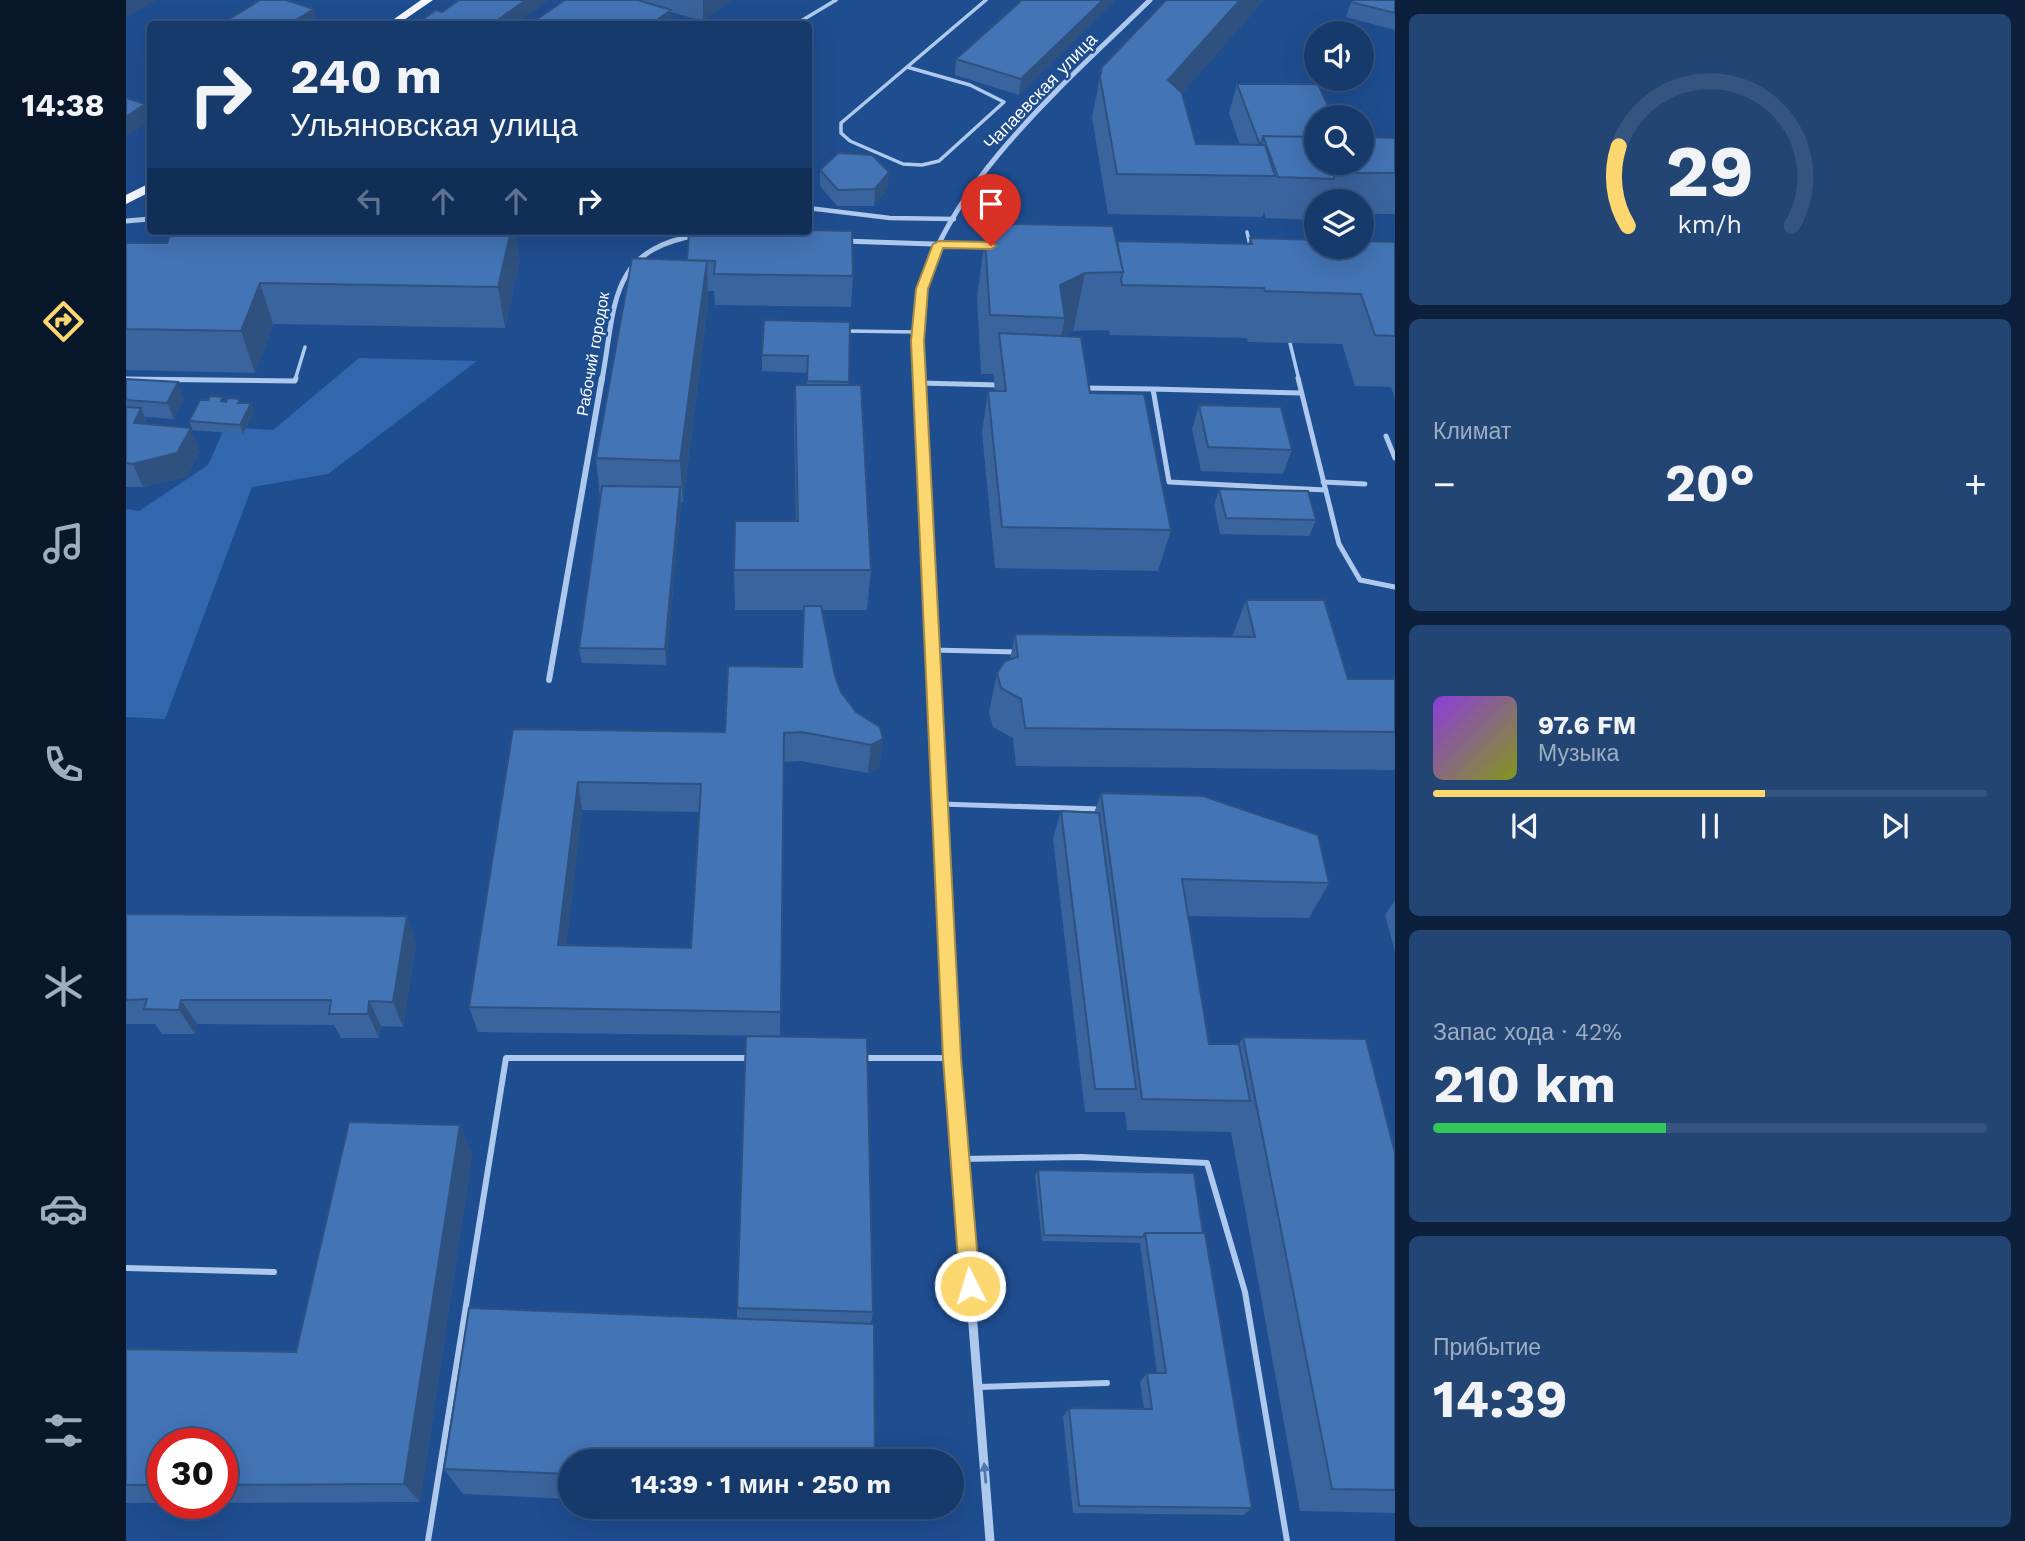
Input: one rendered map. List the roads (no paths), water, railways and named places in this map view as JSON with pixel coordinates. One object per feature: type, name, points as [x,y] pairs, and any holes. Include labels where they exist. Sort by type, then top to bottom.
[{"type":"main road","points":[[396,21],[428,0]]},
{"type":"main road","points":[[126,200],[147,189]]},
{"type":"street","name":"Чапаевская улица","points":[[990,1541],[952,1058],[919,383],[918,332],[922,289],[939,244],[991,165],[1060,90],[1150,0]]},
{"type":"street","points":[[812,208],[890,218],[954,219]]},
{"type":"street","points":[[126,221],[147,219]]},
{"type":"street","name":"Рабочий городок","points":[[549,680],[618,290],[633,262],[668,240],[705,235]]},
{"type":"street","points":[[829,240],[1007,246]]},
{"type":"street","points":[[1238,250],[1259,251]]},
{"type":"lane","points":[[801,21],[836,0]]},
{"type":"lane","points":[[907,66],[978,88],[994,94],[1004,102],[939,161],[922,165],[903,164],[850,141],[841,133],[841,124],[907,66],[986,0]]},
{"type":"lane","points":[[1247,232],[1251,250]]},
{"type":"lane","points":[[835,331],[918,332]]},
{"type":"lane","points":[[1290,343],[1339,544],[1360,580],[1395,587]]},
{"type":"lane","points":[[126,379],[295,381],[305,347]]},
{"type":"lane","points":[[919,383],[1004,385]]},
{"type":"lane","points":[[1074,387],[1301,393]]},
{"type":"lane","points":[[1153,389],[1169,482],[1326,491]]},
{"type":"lane","points":[[1386,436],[1395,458]]},
{"type":"lane","points":[[1323,482],[1365,484]]},
{"type":"lane","points":[[932,650],[1024,652]]},
{"type":"lane","points":[[940,804],[1102,809]]},
{"type":"lane","points":[[428,1541],[506,1058],[757,1058]]},
{"type":"lane","points":[[855,1058],[952,1058]]},
{"type":"lane","points":[[960,1159],[1082,1157],[1207,1163],[1245,1292],[1287,1541]]},
{"type":"lane","points":[[126,1268],[274,1272]]},
{"type":"lane","points":[[978,1387],[1108,1383]]}]
